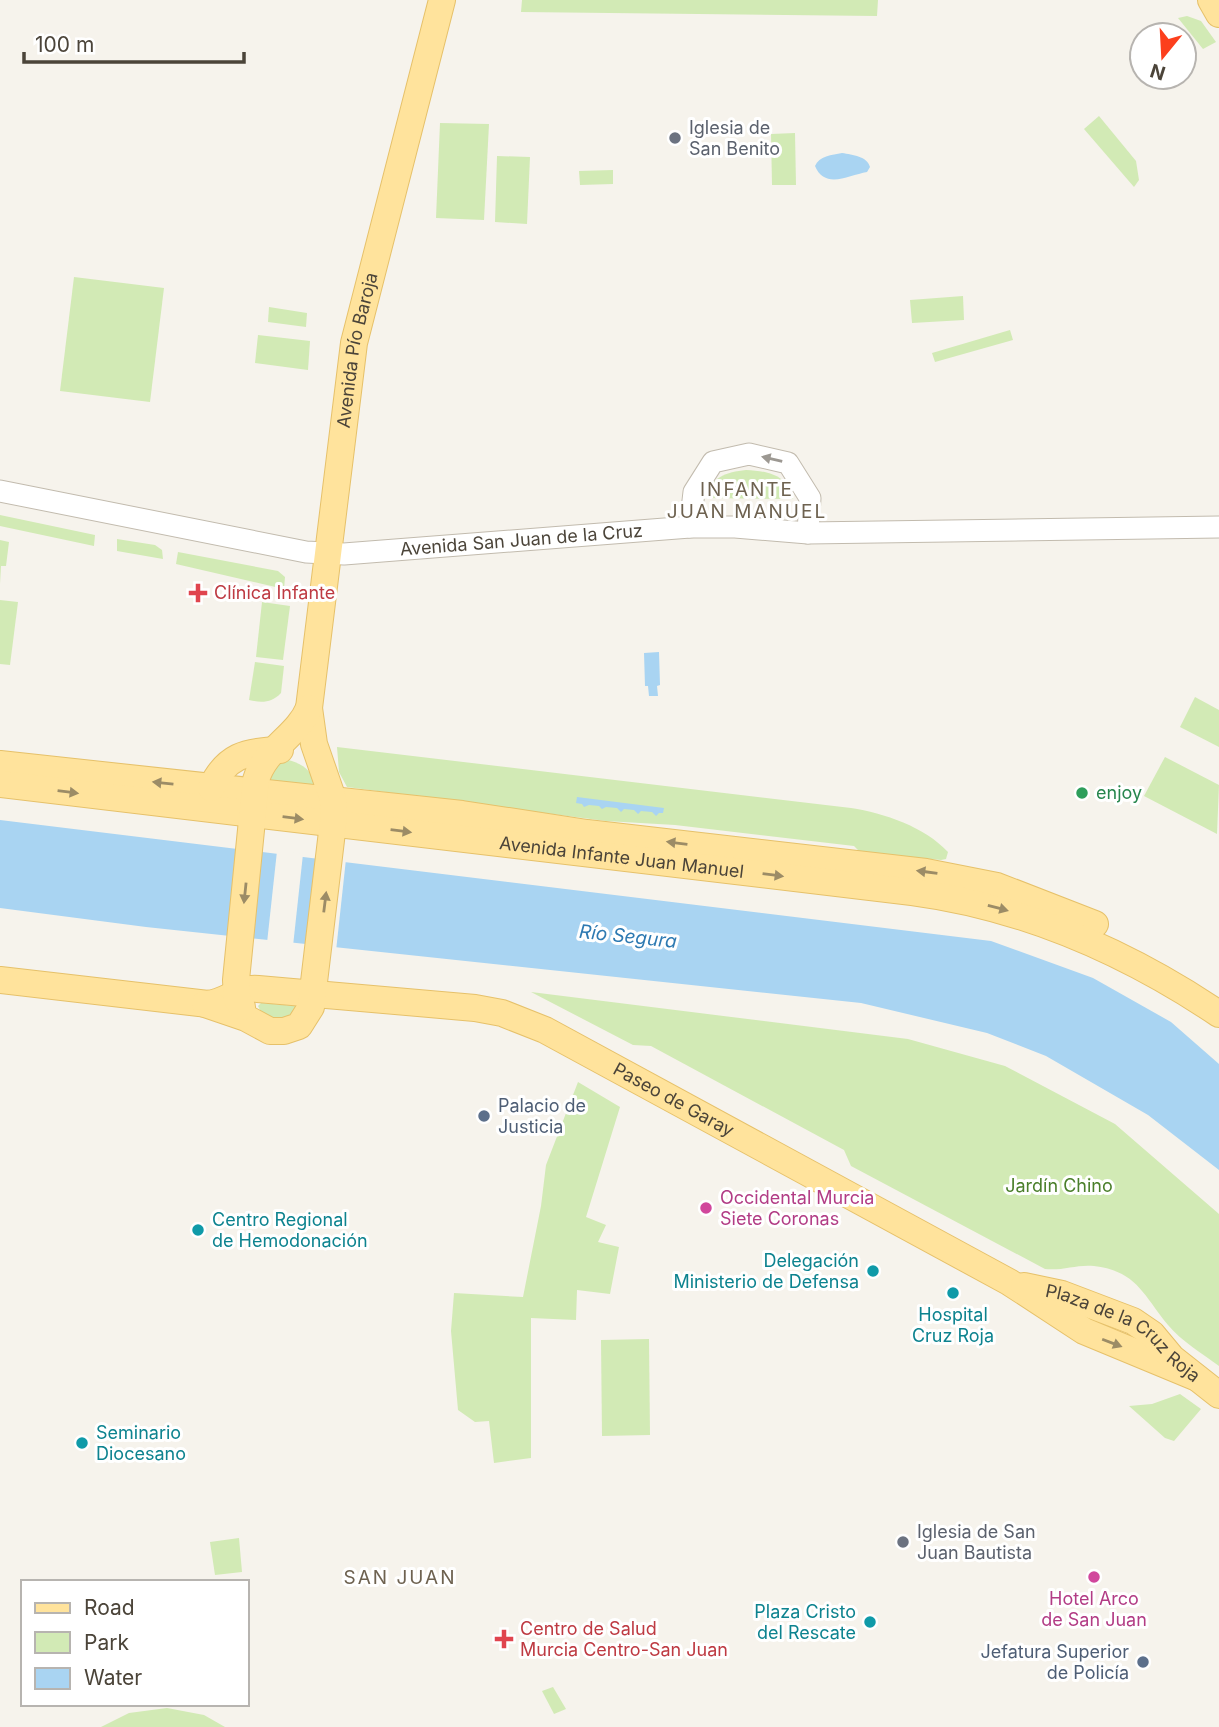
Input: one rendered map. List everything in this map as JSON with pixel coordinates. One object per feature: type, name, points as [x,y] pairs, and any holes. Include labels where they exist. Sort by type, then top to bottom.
[{"type":"main road","name":"Avenida Pío Baroja","points":[[333,822],[310,728],[309,708],[354,343],[442,0]]},
{"type":"main road","points":[[1211,0],[1219,14]]},
{"type":"main road","points":[[260,1025],[237,993],[253,813],[261,765],[272,750],[302,721],[309,708]]},
{"type":"main road","points":[[211,788],[219,771],[232,759],[272,750],[302,752],[318,760]]},
{"type":"main road","name":"Avenida Infante Juan Manuel","points":[[0,764],[211,788],[253,813]]},
{"type":"main road","name":"Avenida Infante Juan Manuel","points":[[0,784],[922,893],[978,903],[1032,918],[1096,943],[1168,981],[1219,1014]]},
{"type":"main road","name":"Avenida Infante Juan Manuel","points":[[333,822],[462,814],[587,833],[926,872],[973,880],[1017,892],[1096,924],[1152,952],[1219,992]]},
{"type":"main road","points":[[0,980],[203,1003],[270,1031],[279,1032],[299,1026],[310,1011],[313,995],[333,822]]},
{"type":"main road","points":[[0,969],[13,978],[29,983]]},
{"type":"main road","name":"Paseo de Garay","points":[[203,1003],[221,1001],[253,988],[313,995],[405,1000],[502,1013],[527,1022],[1009,1282]]},
{"type":"main road","name":"Plaza de la Cruz Roja","points":[[1009,1282],[1084,1331],[1195,1377],[1219,1395]]},
{"type":"street","points":[[690,527],[694,492],[713,462],[749,454],[788,463],[810,498],[808,533]]},
{"type":"street","name":"Avenida San Juan de la Cruz","points":[[0,491],[306,552],[344,554],[690,527],[735,527],[808,533],[1219,527]]},
{"type":"green space","points":[[522,0],[878,0],[877,16],[521,12]]},
{"type":"green space","points":[[1187,16],[1201,21],[1216,42],[1203,49],[1198,43],[1198,21],[1180,21],[1178,18]]},
{"type":"green space","points":[[1099,116],[1136,161],[1139,180],[1134,187],[1084,129]]},
{"type":"green space","points":[[440,123],[489,124],[484,220],[436,218]]},
{"type":"green space","points":[[795,133],[796,185],[772,185],[771,134]]},
{"type":"green space","points":[[497,156],[530,157],[527,224],[495,222]]},
{"type":"green space","points":[[613,170],[613,184],[580,185],[579,171]]},
{"type":"green space","points":[[74,277],[164,288],[150,402],[60,391]]},
{"type":"green space","points":[[963,296],[964,320],[912,323],[910,300]]},
{"type":"green space","points":[[269,307],[307,313],[306,327],[268,322]]},
{"type":"green space","points":[[1010,330],[1013,340],[935,362],[932,353]]},
{"type":"green space","points":[[258,335],[310,341],[308,370],[255,363]]},
{"type":"green space","points":[[746,470],[776,476],[787,484],[793,499],[705,498],[715,480],[732,472]]},
{"type":"green space","points":[[0,515],[95,535],[94,546],[0,526]]},
{"type":"green space","points":[[117,539],[155,545],[162,550],[163,559],[117,551]]},
{"type":"green space","points":[[0,540],[9,542],[6,566],[1,566],[0,584]]},
{"type":"green space","points":[[178,552],[278,571],[285,577],[284,589],[176,564]]},
{"type":"green space","points":[[0,600],[18,602],[10,665],[0,664]]},
{"type":"green space","points":[[262,602],[290,606],[283,660],[256,657]]},
{"type":"green space","points":[[255,662],[284,666],[281,693],[274,699],[262,702],[249,700]]},
{"type":"green space","points":[[1195,697],[1219,710],[1219,747],[1180,727]]},
{"type":"green space","points":[[337,747],[851,808],[903,822],[928,835],[948,852],[946,859],[941,860],[860,852],[854,846],[675,825],[606,821],[347,787],[339,772]]},
{"type":"green space","points":[[1165,757],[1219,785],[1217,834],[1144,796]]},
{"type":"green space","points":[[288,760],[308,770],[319,790],[264,783],[277,765]]},
{"type":"green space","name":"Jardín Chino","points":[[531,992],[908,1039],[1005,1066],[1115,1124],[1219,1214],[1219,1366],[1179,1336],[1138,1287],[1120,1273],[1094,1266],[1045,1269],[851,1166],[844,1150],[651,1046],[633,1045]]},
{"type":"green space","points":[[261,1003],[296,1006],[298,1009],[282,1023],[262,1014],[258,1006]]},
{"type":"green space","points":[[578,1082],[620,1107],[586,1217],[606,1225],[598,1242],[619,1247],[610,1294],[577,1290],[576,1320],[531,1318],[531,1458],[494,1463],[489,1421],[475,1422],[458,1410],[451,1331],[454,1293],[523,1297],[541,1206],[546,1165]]},
{"type":"green space","points":[[649,1339],[650,1435],[602,1436],[601,1340]]},
{"type":"green space","points":[[1180,1394],[1201,1409],[1174,1441],[1165,1438],[1129,1406],[1152,1404]]},
{"type":"green space","points":[[239,1538],[242,1572],[215,1575],[210,1542]]},
{"type":"green space","points":[[553,1687],[566,1709],[554,1714],[542,1691]]},
{"type":"green space","points":[[167,1708],[204,1715],[225,1727],[101,1727],[129,1713]]},
{"type":"water","points":[[842,153],[866,160],[870,167],[867,172],[838,179],[831,179],[819,173],[815,166],[820,160]]},
{"type":"water","points":[[659,652],[658,696],[649,696],[648,686],[645,686],[644,653]]},
{"type":"water","points":[[577,797],[664,808],[663,813],[656,816],[652,812],[641,811],[638,814],[634,810],[624,809],[621,812],[617,808],[602,809],[589,805],[584,807],[576,803]]},
{"type":"water","name":"Río Segura","points":[[0,820],[991,941],[1093,978],[1171,1022],[1219,1064],[1219,1170],[1148,1115],[1046,1056],[987,1033],[861,1003],[146,927],[0,908]]},
{"type":"pier","points":[[277,851],[303,854],[293,946],[267,943]]},
{"type":"pier","points":[[318,856],[346,859],[336,951],[307,948]]},
{"type":"place","name":"Iglesia de San Benito","points":[[675,138]]},
{"type":"place","name":"Clínica Infante","points":[[198,593]]},
{"type":"place","name":"enjoy","points":[[1082,793]]},
{"type":"place","name":"Palacio de Justicia","points":[[484,1116]]},
{"type":"place","name":"Occidental Murcia Siete Coronas","points":[[706,1208]]},
{"type":"place","name":"Centro Regional de Hemodonación","points":[[198,1230]]},
{"type":"place","name":"Delegación Ministerio de Defensa","points":[[873,1271]]},
{"type":"place","name":"Hospital Cruz Roja","points":[[953,1293]]},
{"type":"place","name":"Seminario Diocesano","points":[[82,1443]]},
{"type":"place","name":"Iglesia de San Juan Bautista","points":[[903,1542]]},
{"type":"place","name":"Hotel Arco de San Juan","points":[[1094,1577]]},
{"type":"place","name":"Plaza Cristo del Rescate","points":[[870,1622]]},
{"type":"place","name":"Centro de Salud Murcia Centro-San Juan","points":[[504,1639]]},
{"type":"place","name":"Jefatura Superior de Policía","points":[[1143,1662]]},
{"type":"district","name":"INFANTE JUAN MANUEL","points":[[747,500]]},
{"type":"district","name":"SAN JUAN","points":[[400,1577]]}]
